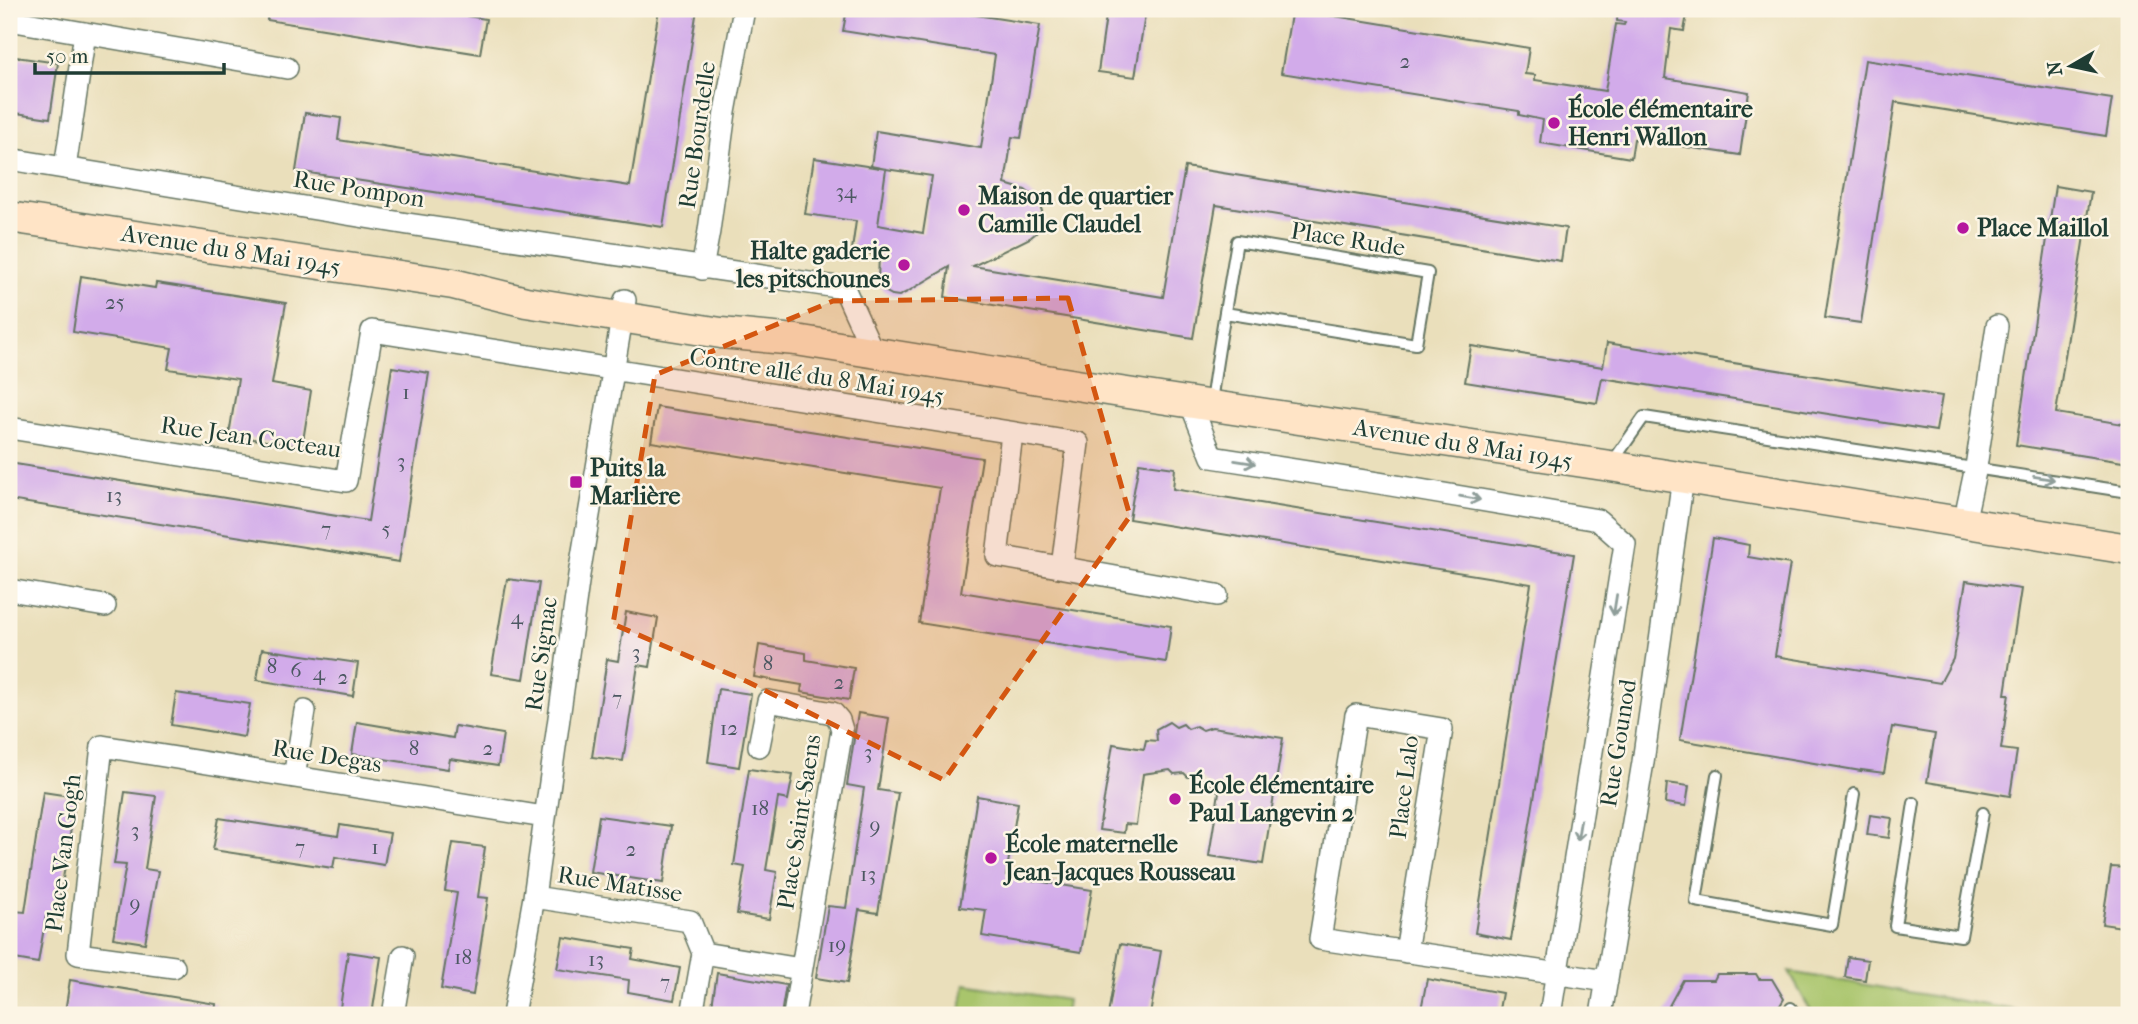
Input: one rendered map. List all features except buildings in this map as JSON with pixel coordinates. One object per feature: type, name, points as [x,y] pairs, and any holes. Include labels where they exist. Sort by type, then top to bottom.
[{"type":"main road","name":"Avenue du 8 Mai 1945","points":[[9,217],[453,284],[526,302],[723,315],[796,340],[2129,549]]},
{"type":"street","name":"Rue Bourdelle","points":[[702,269],[725,111],[744,9]]},
{"type":"street","points":[[9,20],[287,68]]},
{"type":"street","points":[[65,168],[85,33]]},
{"type":"street","name":"Rue Pompon","points":[[9,159],[408,224],[844,288],[873,352]]},
{"type":"street","name":"Rue Signac","points":[[513,1015],[534,897],[579,575],[624,309]]},
{"type":"street","points":[[1964,523],[1976,467],[1997,326]]},
{"type":"street","name":"Rue Jean Cocteau","points":[[9,428],[346,481],[372,331],[614,370]]},
{"type":"street","name":"Contre allé du 8 Mai 1945","points":[[614,370],[1078,443],[1062,567]]},
{"type":"street","points":[[1200,404],[1212,457],[1598,520],[1625,544],[1550,1015]]},
{"type":"street","points":[[1012,434],[997,556],[1217,594]]},
{"type":"street","name":"Rue Gounod","points":[[1601,1015],[1643,762],[1683,478]]},
{"type":"street","points":[[9,590],[105,606]]},
{"type":"street","name":"Place Saint-Saens","points":[[759,746],[768,701],[833,713],[842,730],[802,969]]},
{"type":"street","points":[[294,777],[305,710]]},
{"type":"street","name":"Place Lalo","points":[[1406,952],[1442,729],[1356,715],[1320,939],[1406,952],[1556,974],[1607,981]]},
{"type":"street","name":"Rue Degas","points":[[102,746],[544,817]]},
{"type":"street","name":"Place Van Gogh","points":[[102,746],[78,954],[174,967]]},
{"type":"street","name":"Rue Matisse","points":[[534,897],[690,921],[703,953]]},
{"type":"street","points":[[692,1015],[703,953],[802,969],[794,1015]]},
{"type":"street","points":[[393,1015],[403,956]]},
{"type":"lane","name":"Place Rude","points":[[1200,404],[1225,313],[1237,242],[1428,273],[1416,344],[1225,313]]},
{"type":"lane","points":[[1609,466],[1644,417],[2129,492]]},
{"type":"lane","points":[[1717,775],[1696,901],[1832,925],[1854,794]]},
{"type":"lane","points":[[1914,803],[1895,926],[1961,936],[1983,813]]},
{"type":"highlighted area","points":[[1068,298],[1130,516],[944,780],[748,682],[613,624],[655,375],[833,301]]},
{"type":"green space","points":[[1789,972],[2045,1015],[1813,1015]]},
{"type":"green space","points":[[965,984],[1067,1000],[1065,1015],[960,1015]]},
{"type":"place","name":"École élémentaire Henri Wallon","points":[[1554,123]]},
{"type":"place","name":"Maison de quartier Camille Claudel","points":[[964,210]]},
{"type":"place","name":"Place Maillol","points":[[1963,228]]},
{"type":"place","name":"Halte gaderie les pitschounes","points":[[904,265]]},
{"type":"place","name":"Puits la Marlière","points":[[576,482]]},
{"type":"place","name":"École élémentaire Paul Langevin 2","points":[[1175,799]]},
{"type":"place","name":"École maternelle Jean-Jacques Rousseau","points":[[991,858]]}]
